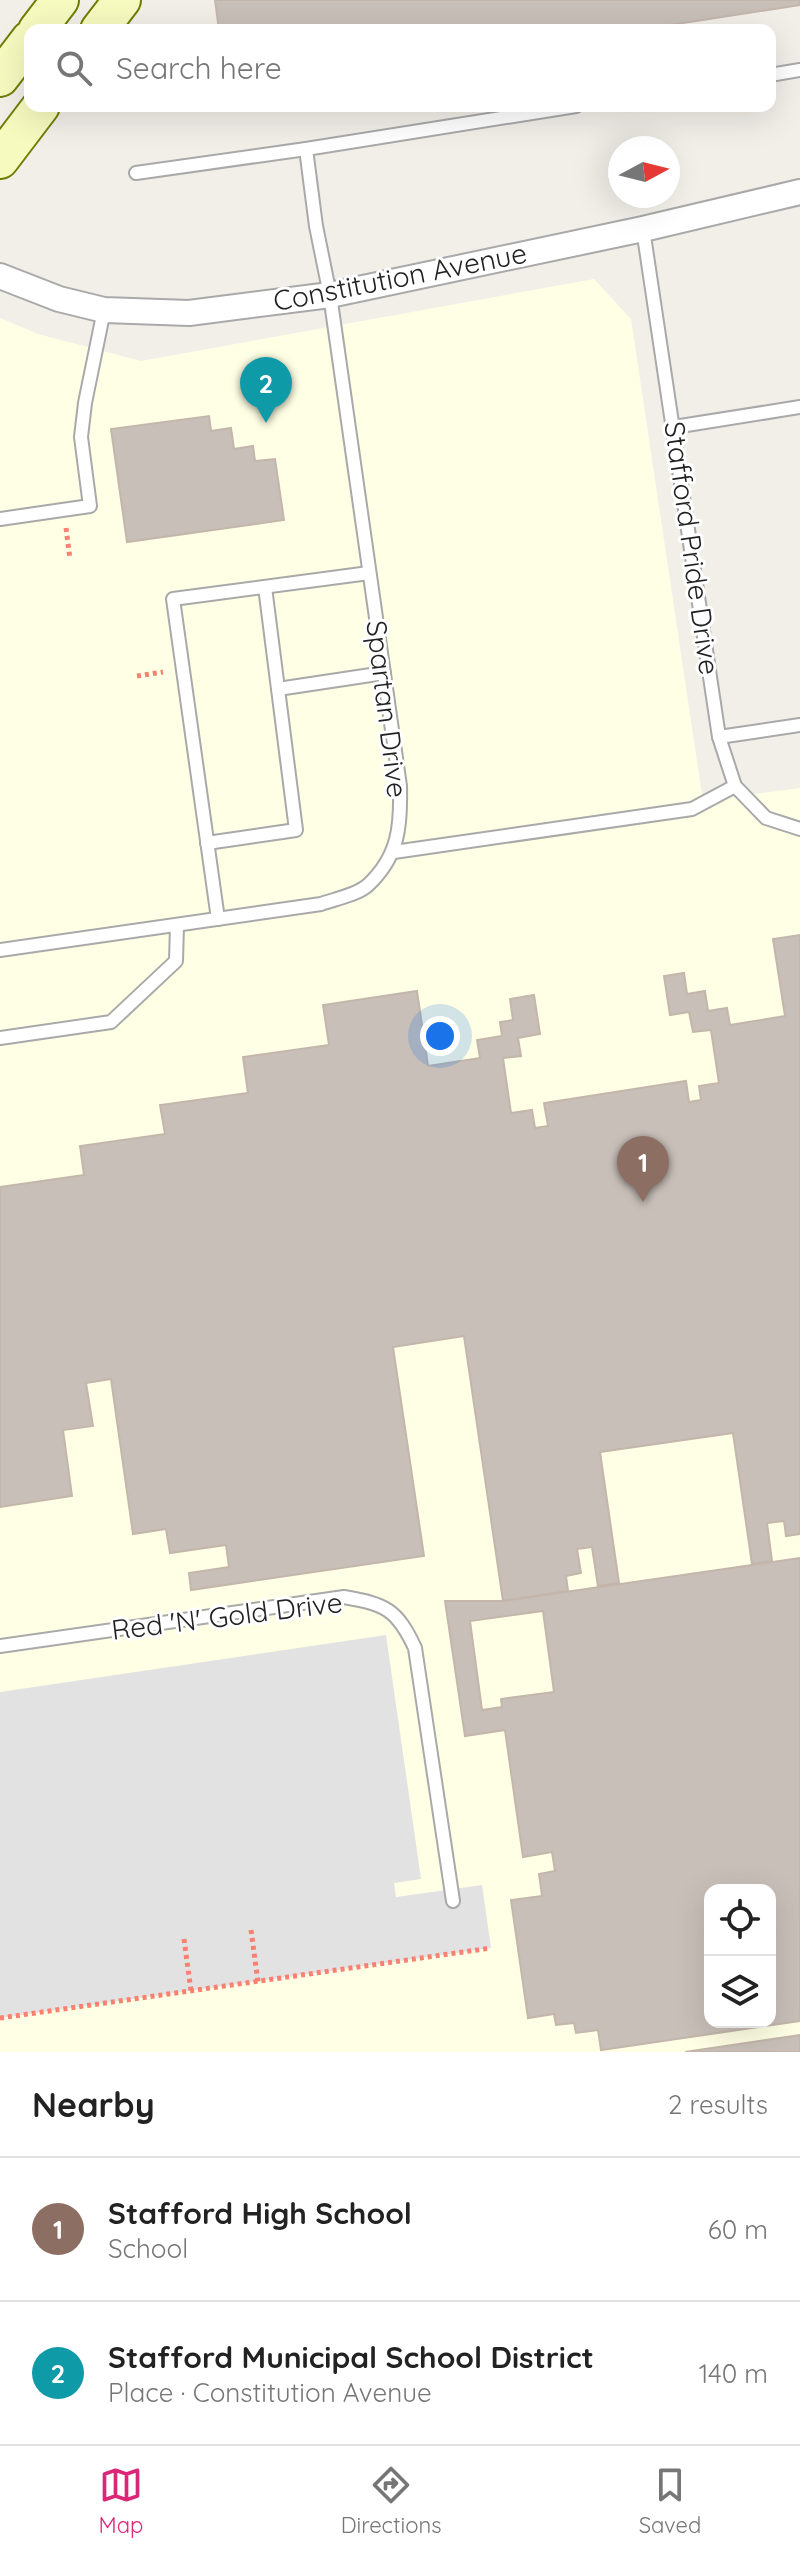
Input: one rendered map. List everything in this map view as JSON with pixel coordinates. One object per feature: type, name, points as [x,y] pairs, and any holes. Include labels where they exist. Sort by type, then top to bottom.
[{"type":"main road","points":[[42,24],[60,0]]},
{"type":"main road","points":[[104,24],[122,0]]},
{"type":"main road","points":[[0,78],[24,47]]},
{"type":"main road","points":[[0,160],[36,112]]},
{"type":"street","name":"Constitution Avenue","points":[[0,276],[59,299],[104,310],[189,313],[330,295],[643,229],[800,192]]},
{"type":"lane","points":[[776,74],[800,70]]},
{"type":"lane","points":[[136,173],[538,112]]},
{"type":"lane","name":"Spartan Drive","points":[[0,950],[321,904],[366,887],[394,852],[401,824],[400,786],[330,295],[316,226],[306,149]]},
{"type":"lane","name":"Stafford Pride Drive","points":[[643,229],[719,737],[735,786],[766,818],[800,829]]},
{"type":"lane","points":[[0,519],[90,506],[81,437],[104,310]]},
{"type":"lane","points":[[674,427],[800,407]]},
{"type":"lane","points":[[218,919],[173,599],[369,573]]},
{"type":"lane","points":[[207,843],[296,830],[265,587]]},
{"type":"lane","points":[[278,689],[384,673]]},
{"type":"lane","points":[[719,737],[800,725]]},
{"type":"lane","points":[[394,852],[692,809],[735,786]]},
{"type":"lane","points":[[0,1038],[111,1022],[176,961],[177,925]]},
{"type":"lane","name":"Red 'N' Gold Drive","points":[[0,1646],[344,1597],[375,1602],[403,1622],[415,1648],[453,1901]]},
{"type":"path","points":[[64,510],[70,559]]},
{"type":"path","points":[[251,1930],[258,1982]]},
{"type":"path","points":[[184,1939],[191,1991]]},
{"type":"path","points":[[0,2018],[491,1948]]},
{"type":"shaded area","points":[[594,279],[631,319],[703,801],[800,788],[800,2052],[0,2052],[0,318],[38,334],[141,361]]},
{"type":"shaded area","points":[[386,1635],[421,1879],[394,1883],[396,1897],[482,1885],[491,1948],[0,2018],[0,1692]]},
{"type":"building","points":[[215,0],[800,0],[800,5],[677,24],[218,24]]},
{"type":"building","points":[[209,416],[211,431],[231,428],[234,449],[253,446],[255,461],[275,459],[284,520],[127,542],[111,429]]},
{"type":"building","points":[[800,935],[800,1534],[786,1536],[784,1521],[767,1523],[772,1561],[752,1564],[733,1433],[600,1452],[619,1583],[598,1586],[592,1547],[577,1549],[581,1573],[566,1576],[568,1591],[503,1601],[464,1336],[393,1347],[424,1556],[191,1590],[189,1573],[229,1567],[226,1545],[170,1553],[166,1529],[133,1534],[111,1379],[86,1383],[93,1426],[63,1430],[72,1496],[0,1507],[0,1187],[84,1175],[80,1146],[165,1134],[160,1105],[248,1093],[243,1057],[329,1045],[323,1005],[417,991],[428,1066],[480,1058],[477,1040],[502,1036],[500,1022],[513,1020],[510,999],[534,995],[540,1034],[518,1038],[521,1056],[503,1058],[511,1113],[532,1110],[535,1128],[548,1126],[544,1103],[686,1081],[689,1102],[701,1100],[699,1086],[719,1083],[711,1030],[693,1032],[689,1012],[670,1015],[664,976],[684,973],[687,994],[705,991],[708,1011],[727,1008],[730,1025],[785,1016],[773,939]]},
{"type":"building","points":[[800,1558],[800,2021],[776,2024],[776,1884],[704,1884],[704,2028],[752,2028],[601,2050],[598,2030],[576,2033],[574,2023],[556,2025],[554,2014],[528,2018],[511,1900],[542,1896],[539,1874],[555,1871],[552,1852],[523,1857],[505,1730],[465,1736],[445,1601],[503,1601]],"holes":[[[543,1611],[554,1692],[501,1699],[502,1707],[482,1710],[470,1621]]]},
{"type":"building","points":[[800,2035],[800,2052],[685,2052]]},
{"type":"place","name":"Stafford Municipal School District","points":[[266,423]]},
{"type":"place","name":"Stafford High School","points":[[643,1202]]}]
